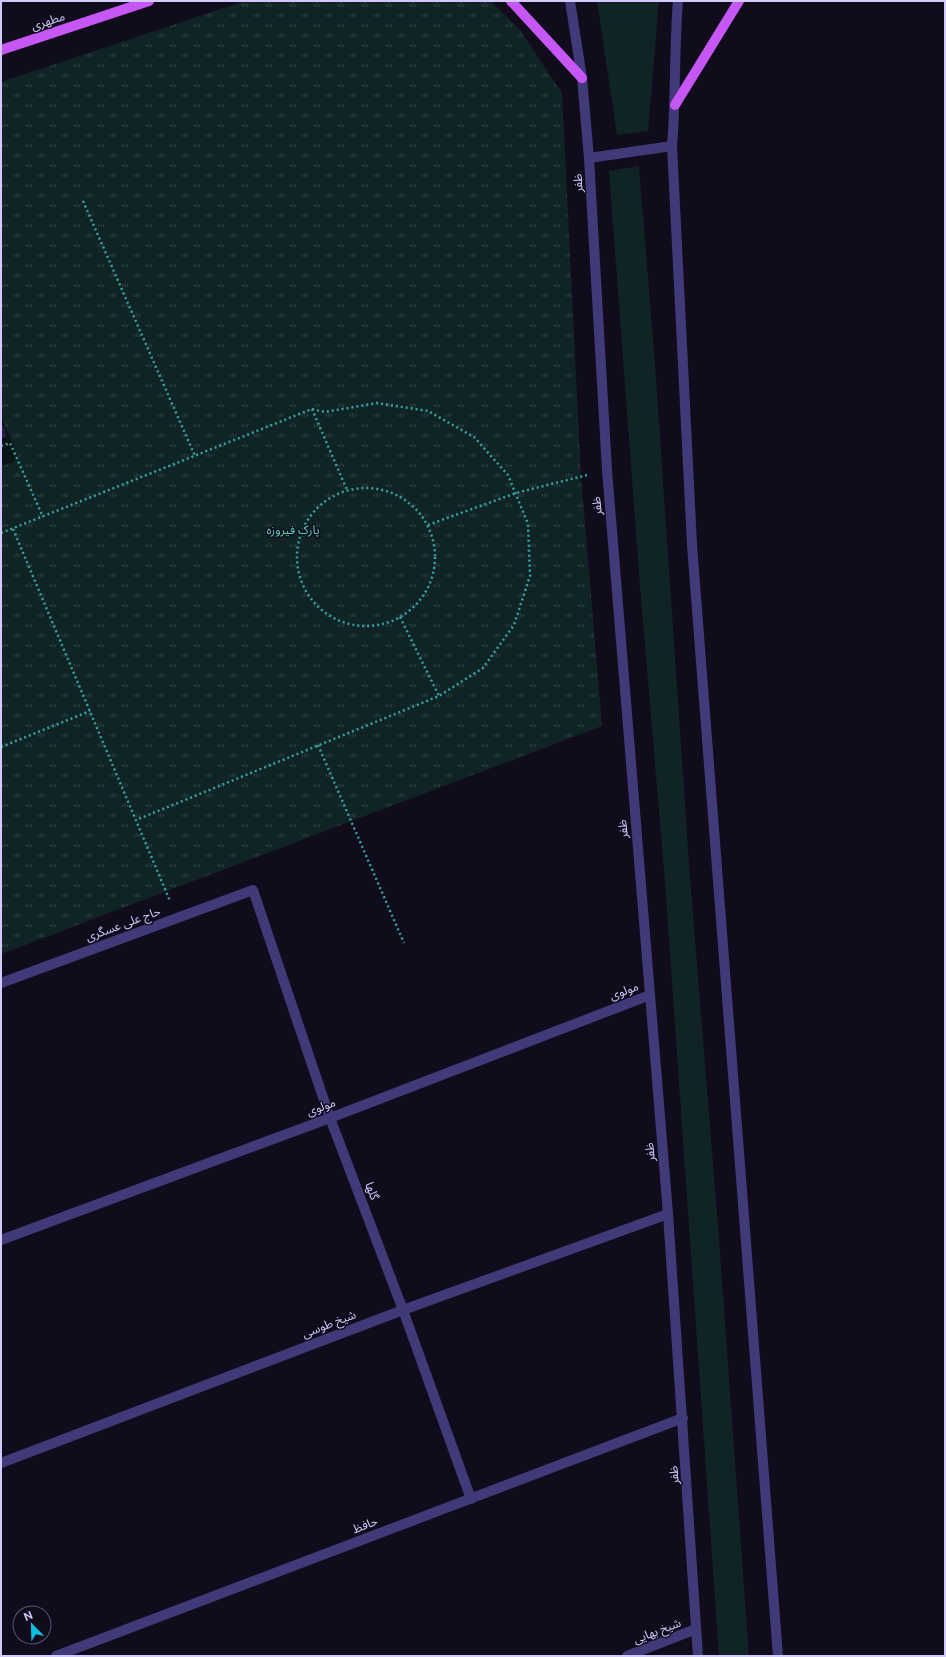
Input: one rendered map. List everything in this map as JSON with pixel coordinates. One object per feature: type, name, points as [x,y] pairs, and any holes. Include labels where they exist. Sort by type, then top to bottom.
[{"type":"main road","name":"مطهری","points":[[1,50],[149,1]]},
{"type":"main road","points":[[511,1],[582,78]]},
{"type":"main road","points":[[675,105],[739,1]]},
{"type":"street","name":"ظفر","points":[[570,1],[582,78],[589,158],[607,470],[668,1214],[698,1656]]},
{"type":"street","points":[[678,1],[675,105],[672,146],[692,545],[778,1656]]},
{"type":"street","points":[[589,158],[672,146]]},
{"type":"street","name":"حاج علی عسگری","points":[[1,983],[253,890]]},
{"type":"street","name":"گلها","points":[[253,890],[330,1118],[403,1310],[471,1499]]},
{"type":"street","name":"مولوی","points":[[1,1240],[330,1118],[650,995]]},
{"type":"street","name":"شیخ طوسی","points":[[1,1463],[403,1310],[668,1214]]},
{"type":"street","name":"حافظ","points":[[56,1656],[683,1418]]},
{"type":"street","name":"شیخ بهایی","points":[[627,1656],[696,1629]]},
{"type":"path","points":[[83,201],[195,456]]},
{"type":"path","points":[[1,533],[312,409],[325,412],[377,403],[428,411],[474,437],[508,475],[528,524],[530,576],[514,625],[483,668],[439,696],[136,820]]},
{"type":"path","points":[[312,409],[347,490]]},
{"type":"path","points":[[1,446],[10,443],[43,517]]},
{"type":"path","points":[[428,525],[516,493],[607,470]]},
{"type":"path","points":[[371,488],[393,494],[413,506],[428,525],[435,547],[434,570],[426,592],[411,610],[391,622],[368,627],[345,624],[324,613],[309,597],[299,578],[296,556],[300,534],[311,515],[327,500],[347,490],[371,488]]},
{"type":"path","points":[[13,529],[177,918]]},
{"type":"path","points":[[400,617],[439,696]]},
{"type":"path","points":[[1,747],[90,711]]},
{"type":"path","points":[[318,745],[404,943]]},
{"type":"green space","name":"پارک فیروزه","points":[[245,1],[491,1],[520,30],[562,93],[581,476],[602,726],[1,954],[1,82]]},
{"type":"green space","points":[[597,1],[659,1],[648,131],[617,135]]},
{"type":"green space","points":[[639,166],[655,364],[690,877],[718,1226],[749,1656],[719,1656],[665,882],[640,586],[609,171]]},
{"type":"building","points":[[1,422],[7,436],[1,439]]}]
